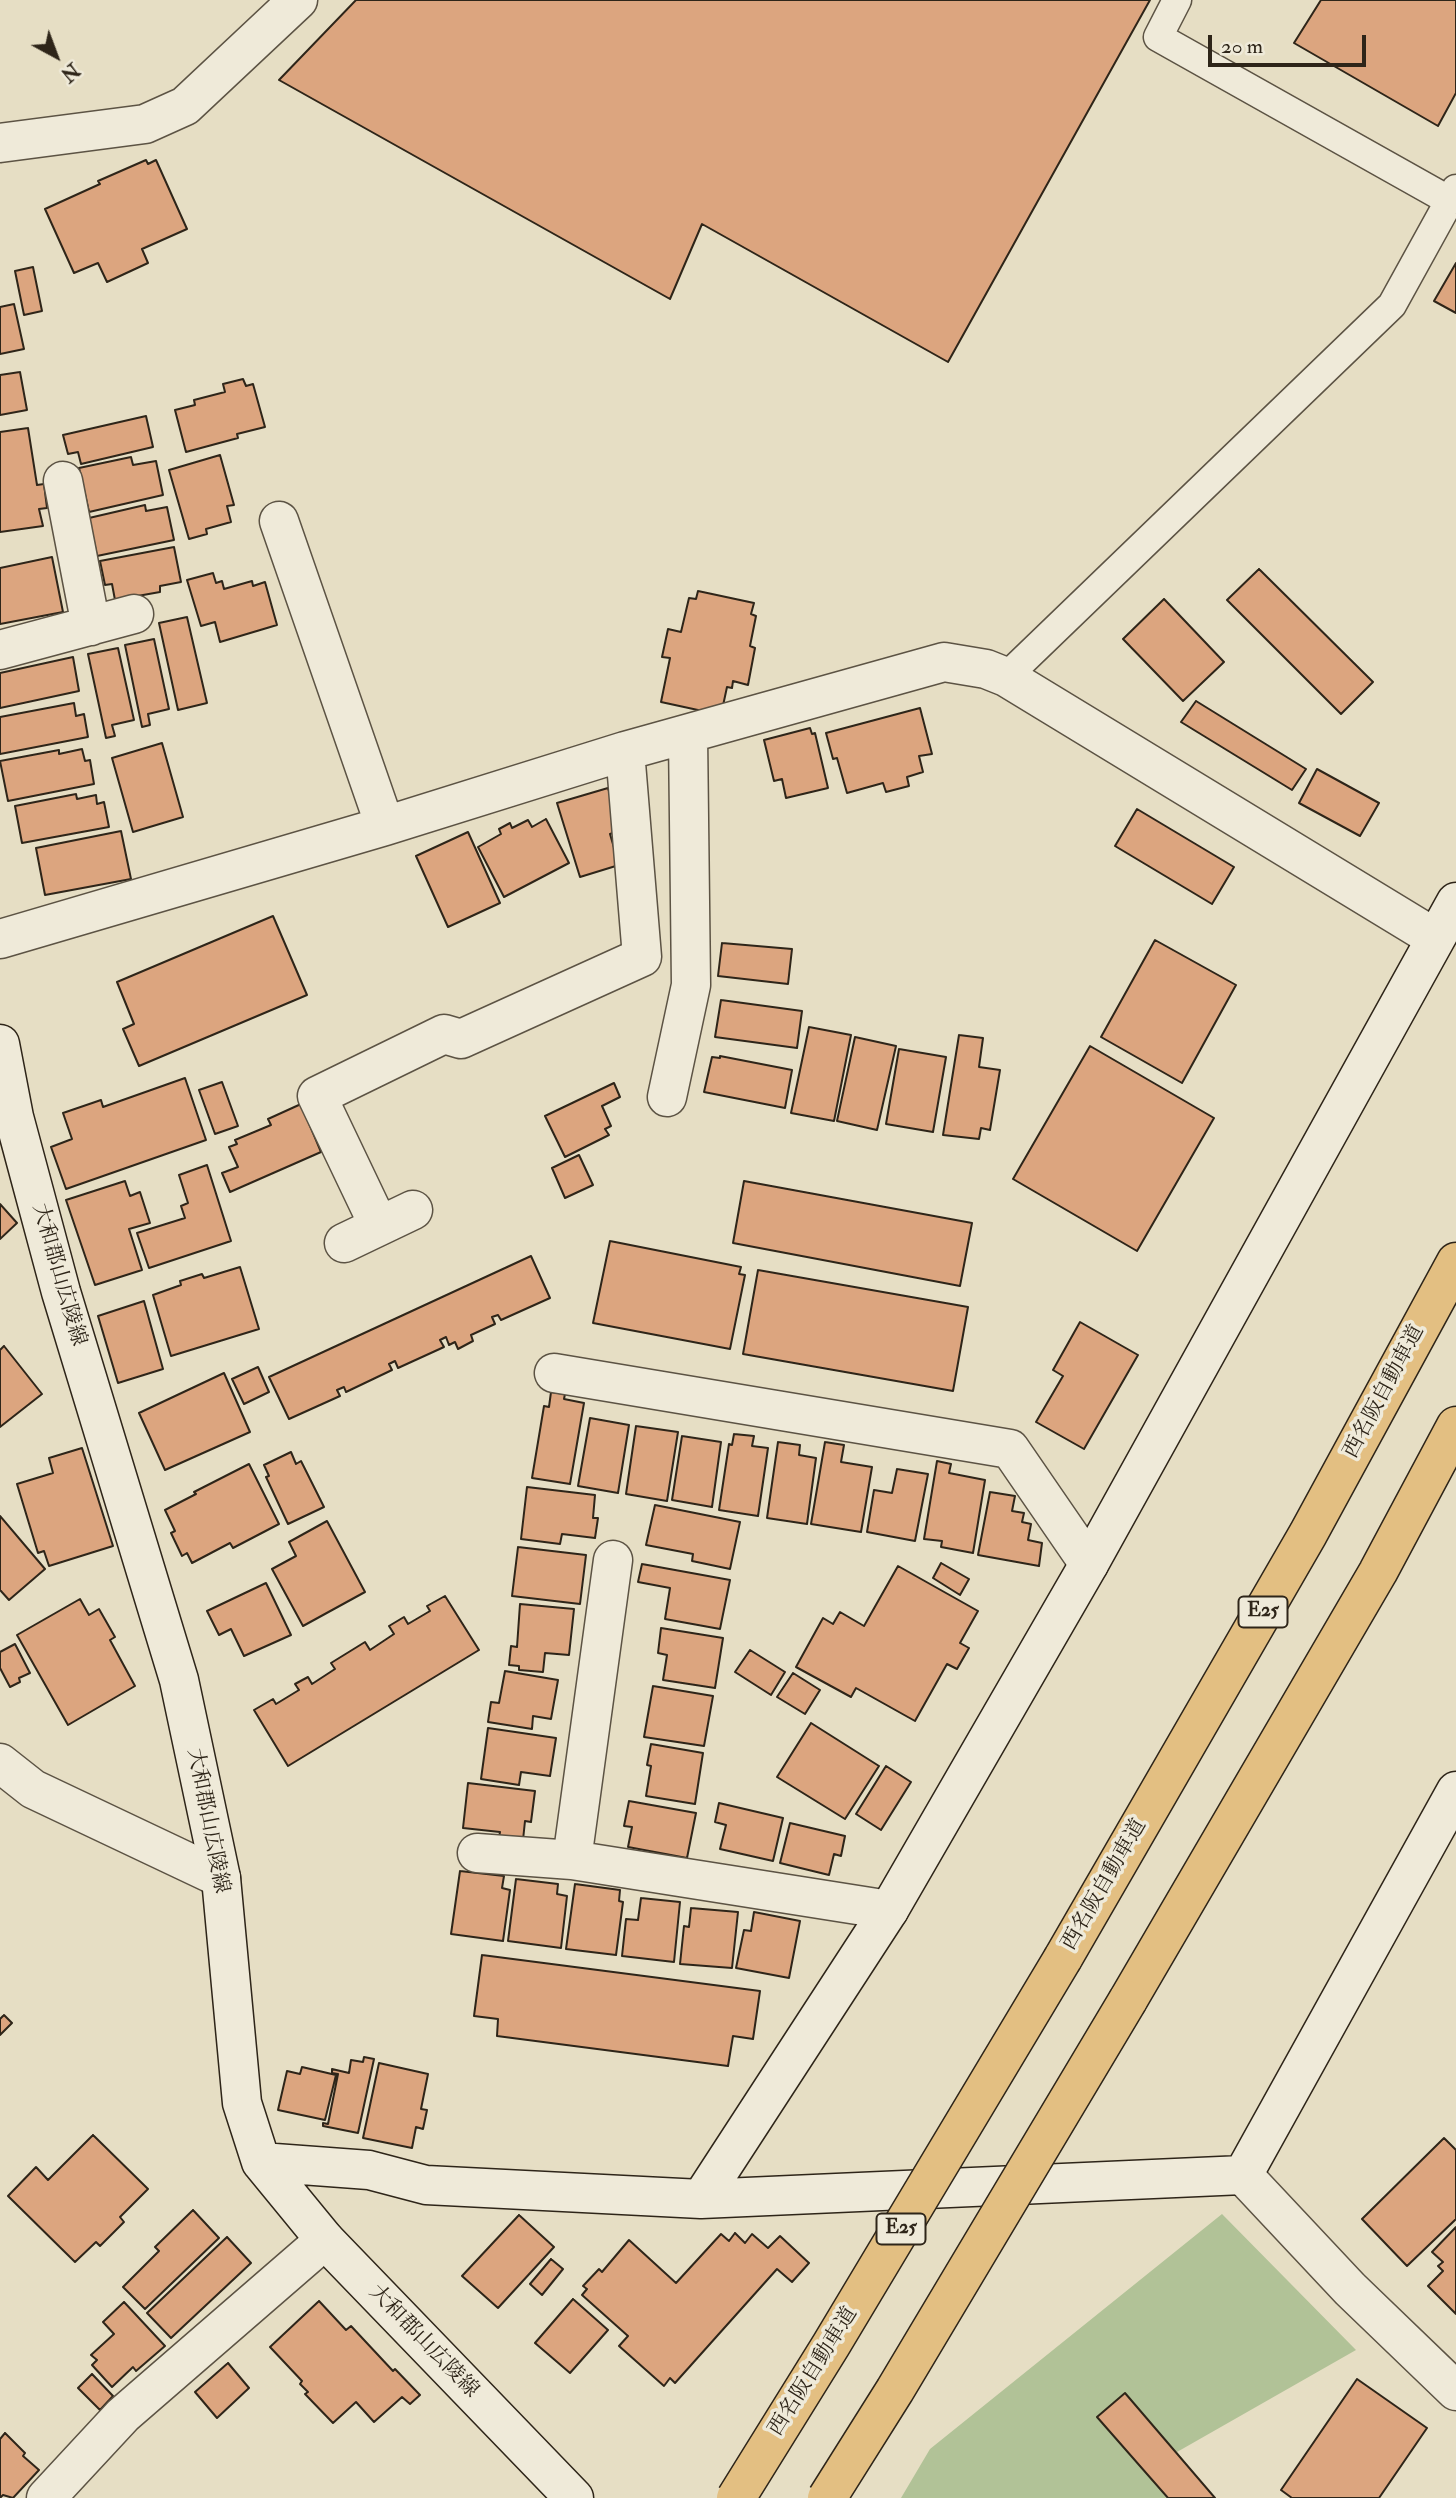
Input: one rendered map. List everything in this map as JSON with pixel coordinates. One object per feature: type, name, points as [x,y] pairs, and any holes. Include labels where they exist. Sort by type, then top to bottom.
[{"type":"highway","name":"西名阪自動車道","points":[[736,2498],[1063,1958],[1308,1534],[1456,1262]]},
{"type":"highway","points":[[827,2498],[895,2390],[1128,2000],[1378,1572],[1456,1426]]},
{"type":"street","points":[[0,143],[145,124],[185,106],[298,0]]},
{"type":"street","points":[[63,481],[91,626]]},
{"type":"street","points":[[279,521],[384,826]]},
{"type":"street","points":[[0,650],[134,614]]},
{"type":"street","points":[[0,939],[384,826],[625,751],[944,662],[986,669],[1006,677],[1435,938]]},
{"type":"street","points":[[667,1097],[691,985],[688,735]]},
{"type":"street","points":[[379,1226],[317,1096],[444,1034],[461,1039],[642,957],[625,751]]},
{"type":"street","points":[[701,2199],[889,1910],[1088,1564],[1456,902]]},
{"type":"street","name":"大和郡山広陵線","points":[[0,1044],[14,1117],[61,1292],[179,1680],[221,1878],[242,2103],[261,2162],[324,2240],[574,2498]]},
{"type":"street","points":[[344,1244],[413,1210]]},
{"type":"street","points":[[554,1373],[1010,1449],[1088,1564]]},
{"type":"street","points":[[572,1860],[613,1560]]},
{"type":"street","points":[[0,1763],[33,1789],[221,1878]]},
{"type":"street","points":[[1243,2175],[1456,1790]]},
{"type":"street","points":[[477,1853],[572,1860],[889,1910]]},
{"type":"street","points":[[261,2162],[369,2170],[426,2185],[701,2199],[1243,2175],[1350,2289],[1456,2391]]},
{"type":"street","points":[[46,2498],[123,2415],[324,2240]]},
{"type":"lane","points":[[1006,677],[1392,305],[1453,195],[1158,37],[1177,0]]},
{"type":"green space","points":[[1222,2214],[1356,2350],[1177,2452],[1214,2498],[901,2498],[930,2449]]},
{"type":"building","points":[[356,0],[1150,0],[948,362],[702,224],[670,299],[279,80]]},
{"type":"building","points":[[1321,0],[1456,0],[1456,93],[1438,126],[1294,43]]},
{"type":"building","points":[[146,160],[148,164],[156,160],[187,229],[142,249],[148,263],[107,282],[98,263],[74,273],[45,209]]},
{"type":"building","points":[[1456,263],[1456,313],[1434,301]]},
{"type":"building","points":[[33,267],[42,311],[24,315],[15,271]]},
{"type":"building","points":[[14,304],[24,349],[0,354],[0,307]]},
{"type":"building","points":[[20,372],[27,410],[0,415],[0,375]]},
{"type":"building","points":[[243,379],[246,386],[253,384],[265,427],[237,434],[238,438],[186,452],[175,410],[195,405],[194,400],[225,392],[223,384]]},
{"type":"building","points":[[146,416],[153,447],[81,464],[78,452],[68,454],[63,435]]},
{"type":"building","points":[[28,428],[37,485],[44,484],[47,508],[39,509],[43,526],[0,532],[0,432]]},
{"type":"building","points":[[220,455],[234,505],[227,506],[231,522],[206,529],[207,534],[189,539],[169,470]]},
{"type":"building","points":[[131,457],[133,465],[156,461],[163,495],[89,512],[79,468]]},
{"type":"building","points":[[145,505],[146,511],[167,507],[174,540],[97,556],[89,518]]},
{"type":"building","points":[[174,547],[181,582],[160,586],[160,592],[115,600],[112,584],[105,585],[100,561]]},
{"type":"building","points":[[52,557],[63,612],[0,624],[0,568]]},
{"type":"building","points":[[1259,569],[1373,682],[1341,714],[1227,600]]},
{"type":"building","points":[[213,573],[216,583],[222,581],[224,589],[252,581],[253,586],[265,582],[277,625],[220,642],[215,622],[201,626],[187,580]]},
{"type":"building","points":[[698,591],[754,603],[751,614],[756,616],[750,646],[755,648],[748,685],[733,681],[732,688],[727,687],[721,715],[661,702],[670,658],[662,657],[668,629],[681,632],[689,598],[696,599]]},
{"type":"building","points":[[1164,599],[1224,662],[1183,701],[1123,639]]},
{"type":"building","points":[[187,617],[207,703],[178,710],[159,623]]},
{"type":"building","points":[[154,639],[169,709],[148,714],[150,725],[142,727],[125,645]]},
{"type":"building","points":[[118,648],[134,720],[112,725],[115,736],[106,738],[88,654]]},
{"type":"building","points":[[73,657],[79,691],[0,708],[0,673]]},
{"type":"building","points":[[1196,701],[1306,769],[1292,790],[1181,722]]},
{"type":"building","points":[[74,703],[76,716],[84,714],[88,737],[0,754],[0,717]]},
{"type":"building","points":[[920,708],[932,754],[919,756],[923,772],[907,777],[909,786],[886,792],[883,783],[847,793],[837,758],[833,759],[826,733]]},
{"type":"building","points":[[810,728],[812,734],[815,733],[828,788],[786,798],[782,779],[774,781],[764,740]]},
{"type":"building","points":[[162,743],[183,817],[133,832],[112,758]]},
{"type":"building","points":[[82,749],[85,761],[90,760],[94,784],[8,801],[0,761],[59,750],[59,754]]},
{"type":"building","points":[[1317,769],[1379,803],[1360,836],[1299,803]]},
{"type":"building","points":[[608,788],[621,830],[610,834],[619,865],[580,877],[557,803]]},
{"type":"building","points":[[76,794],[77,799],[96,795],[97,804],[104,802],[109,827],[22,843],[15,806]]},
{"type":"building","points":[[1137,809],[1234,867],[1212,904],[1115,846]]},
{"type":"building","points":[[546,819],[569,863],[504,897],[478,847],[501,834],[499,829],[510,823],[512,828],[528,820],[532,827]]},
{"type":"building","points":[[121,831],[131,879],[45,895],[36,848]]},
{"type":"building","points":[[468,832],[500,903],[448,927],[416,856]]},
{"type":"building","points":[[273,916],[307,995],[139,1066],[123,1029],[134,1024],[117,982]]},
{"type":"building","points":[[1155,940],[1236,985],[1182,1083],[1101,1037]]},
{"type":"building","points":[[722,943],[792,949],[788,984],[718,976]]},
{"type":"building","points":[[721,1000],[802,1011],[797,1048],[715,1037]]},
{"type":"building","points":[[809,1027],[851,1035],[834,1121],[791,1113]]},
{"type":"building","points":[[959,1035],[983,1038],[979,1067],[1000,1070],[990,1130],[981,1128],[979,1139],[943,1135]]},
{"type":"building","points":[[855,1037],[896,1046],[877,1130],[837,1121]]},
{"type":"building","points":[[1090,1046],[1214,1118],[1137,1251],[1013,1179]]},
{"type":"building","points":[[899,1049],[946,1057],[933,1132],[886,1124]]},
{"type":"building","points":[[720,1056],[792,1070],[785,1108],[704,1092],[712,1057]]},
{"type":"building","points":[[185,1078],[206,1140],[66,1189],[51,1147],[72,1139],[63,1113],[101,1100],[103,1107]]},
{"type":"building","points":[[222,1082],[238,1126],[215,1134],[199,1090]]},
{"type":"building","points":[[614,1083],[620,1097],[602,1106],[611,1126],[605,1129],[609,1135],[565,1157],[545,1116]]},
{"type":"building","points":[[301,1104],[321,1152],[230,1192],[222,1173],[238,1167],[229,1147],[237,1144],[235,1140],[271,1125],[268,1119]]},
{"type":"building","points":[[579,1155],[593,1185],[565,1198],[552,1168]]},
{"type":"building","points":[[207,1165],[231,1241],[149,1268],[137,1233],[185,1218],[181,1206],[188,1203],[179,1175]]},
{"type":"building","points":[[125,1181],[130,1196],[140,1192],[150,1223],[129,1229],[142,1270],[95,1285],[66,1200]]},
{"type":"building","points":[[744,1181],[972,1223],[960,1286],[733,1243]]},
{"type":"building","points":[[0,1204],[17,1223],[0,1239]]},
{"type":"building","points":[[610,1241],[741,1267],[739,1274],[745,1275],[730,1349],[593,1323]]},
{"type":"building","points":[[531,1256],[550,1298],[501,1320],[498,1315],[492,1317],[495,1324],[471,1335],[473,1341],[458,1349],[455,1342],[449,1345],[446,1337],[440,1340],[444,1347],[398,1368],[395,1361],[389,1364],[392,1370],[346,1392],[344,1387],[337,1390],[340,1396],[289,1419],[269,1377]]},
{"type":"building","points":[[240,1267],[259,1329],[171,1356],[153,1295],[181,1285],[180,1281],[202,1274],[204,1278]]},
{"type":"building","points":[[758,1270],[968,1307],[953,1391],[743,1354]]},
{"type":"building","points":[[144,1301],[163,1369],[118,1383],[98,1316]]},
{"type":"building","points":[[1080,1322],[1138,1355],[1084,1449],[1036,1422],[1063,1376],[1053,1370]]},
{"type":"building","points":[[4,1346],[42,1394],[0,1427],[0,1350]]},
{"type":"building","points":[[258,1367],[269,1392],[244,1404],[232,1379]]},
{"type":"building","points":[[224,1373],[250,1432],[165,1470],[139,1413]]},
{"type":"building","points":[[551,1392],[565,1394],[564,1399],[584,1403],[570,1484],[532,1478],[544,1406],[549,1407]]},
{"type":"building","points":[[590,1418],[629,1425],[618,1493],[578,1486]]},
{"type":"building","points":[[636,1426],[678,1432],[667,1501],[626,1494]]},
{"type":"building","points":[[734,1434],[754,1436],[752,1446],[768,1448],[758,1516],[719,1510],[729,1444],[732,1445]]},
{"type":"building","points":[[682,1436],[721,1442],[712,1507],[672,1500]]},
{"type":"building","points":[[778,1442],[800,1445],[799,1455],[816,1458],[807,1524],[767,1518]]},
{"type":"building","points":[[825,1442],[844,1445],[841,1462],[872,1467],[861,1532],[811,1524]]},
{"type":"building","points":[[82,1448],[113,1546],[49,1566],[44,1551],[38,1553],[17,1484],[53,1473],[49,1458]]},
{"type":"building","points":[[291,1452],[296,1464],[301,1461],[324,1507],[288,1524],[266,1477],[269,1476],[264,1465]]},
{"type":"building","points":[[937,1461],[951,1464],[949,1473],[985,1480],[973,1553],[941,1547],[942,1541],[924,1539]]},
{"type":"building","points":[[249,1464],[279,1524],[233,1548],[230,1543],[192,1563],[187,1553],[182,1556],[171,1533],[175,1531],[165,1510]]},
{"type":"building","points":[[897,1469],[928,1474],[915,1541],[867,1532],[874,1490],[892,1493]]},
{"type":"building","points":[[527,1487],[595,1495],[593,1518],[598,1518],[595,1538],[562,1534],[560,1544],[521,1539]]},
{"type":"building","points":[[990,1492],[1015,1496],[1012,1511],[1024,1513],[1022,1522],[1031,1524],[1028,1540],[1042,1543],[1039,1566],[978,1555]]},
{"type":"building","points":[[655,1505],[740,1522],[730,1569],[692,1561],[693,1554],[646,1545]]},
{"type":"building","points":[[0,1516],[45,1569],[9,1600],[0,1590]]},
{"type":"building","points":[[327,1521],[365,1592],[303,1626],[272,1569],[296,1556],[289,1542]]},
{"type":"building","points":[[518,1547],[586,1555],[580,1604],[512,1596]]},
{"type":"building","points":[[941,1563],[969,1579],[960,1595],[933,1578]]},
{"type":"building","points":[[642,1564],[730,1580],[720,1629],[665,1619],[670,1588],[638,1582]]},
{"type":"building","points":[[898,1566],[978,1611],[960,1643],[969,1648],[957,1669],[947,1664],[915,1721],[856,1688],[851,1697],[796,1667],[823,1618],[833,1624],[840,1612],[864,1626]]},
{"type":"building","points":[[266,1583],[291,1635],[244,1656],[231,1629],[219,1635],[207,1611]]},
{"type":"building","points":[[445,1596],[479,1650],[288,1766],[254,1710],[273,1699],[276,1704],[299,1690],[295,1684],[308,1677],[312,1684],[335,1669],[331,1663],[365,1642],[370,1650],[394,1634],[389,1626],[404,1617],[408,1624],[430,1611],[427,1606]]},
{"type":"building","points":[[80,1599],[89,1615],[99,1609],[115,1637],[110,1640],[135,1686],[68,1725],[17,1635]]},
{"type":"building","points":[[520,1604],[574,1609],[569,1655],[545,1653],[543,1672],[519,1670],[519,1666],[509,1665],[511,1646],[517,1647]]},
{"type":"building","points":[[661,1628],[723,1638],[715,1688],[663,1680],[667,1655],[658,1653]]},
{"type":"building","points":[[15,1644],[30,1673],[19,1678],[20,1682],[10,1687],[0,1668],[0,1652]]},
{"type":"building","points":[[750,1650],[785,1672],[771,1695],[735,1672]]},
{"type":"building","points":[[505,1671],[558,1680],[551,1719],[533,1716],[532,1729],[488,1722],[491,1702],[499,1703]]},
{"type":"building","points":[[793,1673],[820,1690],[805,1714],[777,1697]]},
{"type":"building","points":[[653,1686],[713,1696],[704,1746],[644,1737]]},
{"type":"building","points":[[811,1723],[879,1766],[845,1819],[777,1777]]},
{"type":"building","points":[[488,1728],[556,1738],[550,1776],[521,1772],[519,1785],[481,1779]]},
{"type":"building","points":[[651,1744],[703,1753],[695,1804],[646,1796],[651,1766],[647,1765]]},
{"type":"building","points":[[886,1766],[911,1782],[881,1830],[856,1814]]},
{"type":"building","points":[[468,1783],[535,1791],[531,1822],[525,1821],[523,1840],[499,1837],[500,1832],[463,1828]]},
{"type":"building","points":[[629,1801],[696,1813],[687,1858],[628,1847],[632,1827],[624,1826]]},
{"type":"building","points":[[719,1803],[783,1818],[773,1861],[720,1849],[726,1825],[715,1822]]},
{"type":"building","points":[[790,1823],[845,1836],[841,1856],[834,1854],[829,1875],[780,1863]]},
{"type":"building","points":[[460,1871],[504,1876],[502,1888],[510,1890],[503,1941],[451,1934]]},
{"type":"building","points":[[516,1879],[558,1884],[557,1894],[567,1896],[561,1948],[508,1941]]},
{"type":"building","points":[[575,1884],[620,1890],[619,1901],[623,1902],[616,1955],[566,1949]]},
{"type":"building","points":[[641,1898],[680,1902],[674,1962],[622,1956],[626,1919],[638,1920]]},
{"type":"building","points":[[691,1908],[738,1912],[732,1968],[680,1964],[684,1926],[689,1927]]},
{"type":"building","points":[[754,1912],[800,1921],[789,1978],[736,1968],[744,1930],[751,1931]]},
{"type":"building","points":[[482,1955],[760,1991],[753,2039],[733,2036],[728,2066],[497,2036],[498,2019],[474,2016]]},
{"type":"building","points":[[4,2015],[12,2023],[0,2035],[0,2019]]},
{"type":"building","points":[[364,2057],[374,2059],[358,2133],[323,2126],[323,2123],[328,2124],[338,2074],[332,2073],[332,2069],[349,2073],[351,2060],[363,2062]]},
{"type":"building","points":[[379,2063],[428,2074],[421,2109],[427,2110],[423,2129],[416,2127],[412,2148],[363,2138]]},
{"type":"building","points":[[302,2067],[336,2075],[325,2120],[278,2110],[287,2071],[300,2074]]},
{"type":"building","points":[[93,2135],[148,2189],[120,2217],[124,2222],[100,2246],[96,2242],[75,2262],[8,2196],[36,2167],[48,2180]]},
{"type":"building","points":[[1444,2138],[1456,2150],[1456,2219],[1407,2266],[1362,2219]]},
{"type":"building","points":[[193,2210],[219,2238],[145,2309],[123,2287],[159,2251],[155,2247]]},
{"type":"building","points":[[519,2215],[554,2247],[498,2308],[462,2276]]},
{"type":"building","points":[[1456,2227],[1456,2314],[1428,2286],[1443,2271],[1438,2266],[1443,2262],[1432,2252]]},
{"type":"building","points":[[735,2233],[745,2243],[752,2234],[768,2248],[780,2236],[809,2263],[792,2282],[777,2269],[675,2383],[670,2378],[664,2386],[619,2346],[628,2336],[582,2295],[587,2289],[583,2286],[599,2269],[602,2272],[629,2240],[676,2283],[721,2234],[729,2241]]},
{"type":"building","points":[[227,2237],[251,2263],[171,2338],[147,2313]]},
{"type":"building","points":[[551,2259],[563,2269],[542,2295],[530,2284]]},
{"type":"building","points":[[573,2299],[608,2330],[570,2373],[535,2343]]},
{"type":"building","points":[[319,2301],[346,2330],[351,2326],[393,2371],[395,2369],[420,2395],[410,2404],[402,2397],[374,2422],[356,2402],[333,2423],[305,2394],[308,2392],[300,2384],[302,2381],[270,2347]]},
{"type":"building","points":[[124,2302],[165,2346],[136,2371],[133,2367],[112,2387],[92,2365],[97,2360],[91,2355],[114,2334],[103,2322]]},
{"type":"building","points":[[228,2363],[249,2388],[217,2418],[195,2392]]},
{"type":"building","points":[[92,2374],[113,2396],[100,2410],[78,2388]]},
{"type":"building","points":[[1357,2379],[1427,2428],[1379,2498],[1292,2498],[1281,2490]]},
{"type":"building","points":[[1125,2393],[1215,2498],[1168,2498],[1097,2417]]},
{"type":"building","points":[[5,2433],[25,2453],[23,2456],[39,2470],[13,2498],[3,2495],[0,2498],[0,2439]]}]
